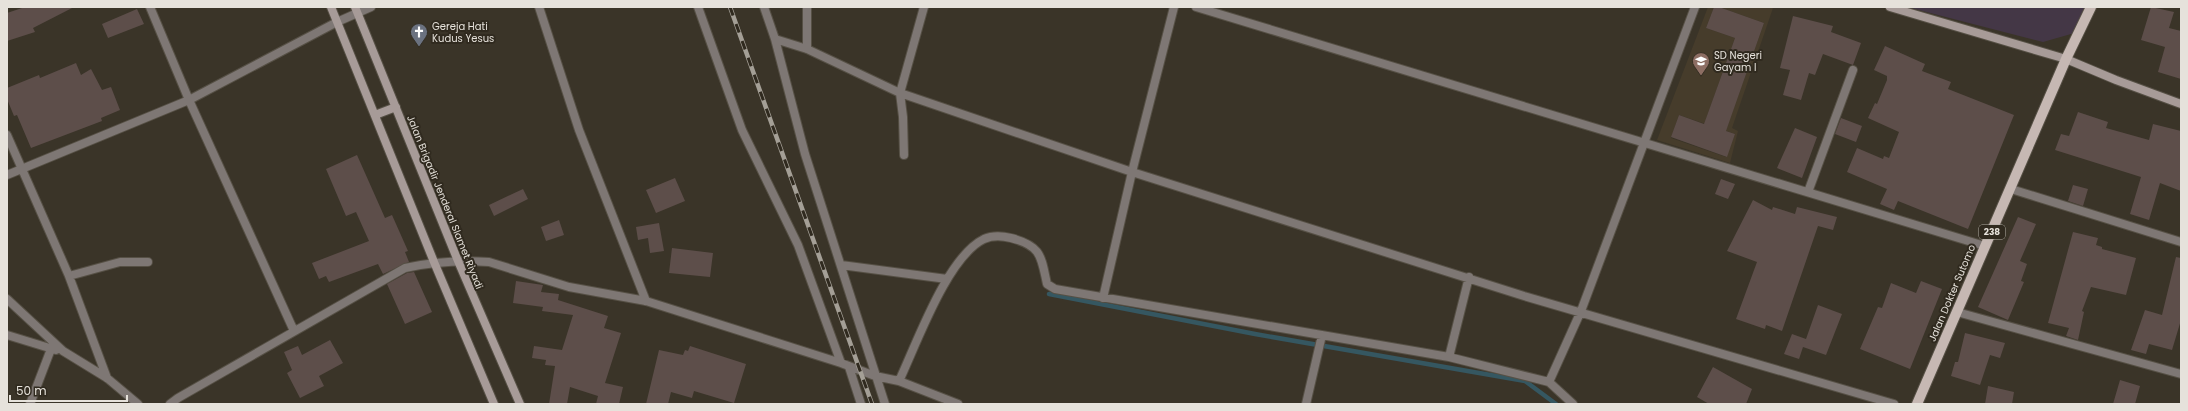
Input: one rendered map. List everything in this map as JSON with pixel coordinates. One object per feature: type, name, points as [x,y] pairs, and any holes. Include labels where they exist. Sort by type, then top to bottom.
[{"type":"main road","points":[[331,7],[434,262],[494,404]]},
{"type":"main road","points":[[1890,7],[1954,24],[2066,59],[2116,80],[2181,104]]},
{"type":"main road","name":"238","points":[[2066,59],[2091,7]]},
{"type":"main road","name":"Jalan Brigadir Jenderal Slamet Riyadi","points":[[356,10],[458,261],[520,404]]},
{"type":"main road","name":"Jalan Dokter Sutomo","points":[[1917,404],[2066,59]]},
{"type":"main road","points":[[375,115],[396,107]]},
{"type":"street","points":[[150,7],[189,100],[294,330]]},
{"type":"street","points":[[7,175],[189,100],[337,22],[356,10],[371,7]]},
{"type":"street","points":[[539,7],[579,130],[646,301]]},
{"type":"street","points":[[698,7],[742,130],[798,245],[841,363]]},
{"type":"street","points":[[764,7],[775,39],[805,154],[841,265],[874,376],[885,404]]},
{"type":"street","points":[[807,7],[807,50]]},
{"type":"street","points":[[904,155],[904,117],[900,94],[924,7]]},
{"type":"street","points":[[1103,298],[1132,172],[1174,7]]},
{"type":"street","points":[[1196,7],[1985,246]]},
{"type":"street","points":[[1549,382],[1581,311],[1695,7]]},
{"type":"street","points":[[775,39],[807,50],[900,94],[1132,172],[1469,277],[1524,296],[1581,311],[1894,404]]},
{"type":"street","points":[[1808,192],[1853,70]]},
{"type":"street","points":[[7,135],[69,276],[107,378]]},
{"type":"street","points":[[2011,189],[2181,242]]},
{"type":"street","points":[[899,381],[947,279],[963,256],[984,239],[995,236],[1023,242],[1036,251],[1042,258],[1047,284],[1050,288],[1070,293],[1322,337],[1449,357],[1549,382],[1573,404]]},
{"type":"street","points":[[170,404],[294,330],[405,268],[434,262],[458,261],[489,262],[569,287],[646,301],[841,363],[874,376],[899,381],[958,404]]},
{"type":"street","points":[[69,276],[120,262],[148,262]]},
{"type":"street","points":[[841,265],[947,279]]},
{"type":"street","points":[[1449,357],[1469,277]]},
{"type":"street","points":[[7,298],[63,351],[107,378],[138,404]]},
{"type":"street","points":[[1957,312],[2181,374]]},
{"type":"street","points":[[7,335],[51,349],[63,351]]},
{"type":"street","points":[[1306,404],[1322,337]]},
{"type":"street","points":[[30,404],[51,349]]},
{"type":"street","points":[[850,367],[861,404]]},
{"type":"shaded area","name":"SD Negeri Gayam I","points":[[1708,7],[1714,7],[1706,28],[1735,38],[1706,119],[1727,127],[1764,23],[1719,7],[1773,8],[1732,128],[1738,131],[1730,163],[1657,140]],"holes":[[[1679,115],[1735,134],[1726,157],[1671,138]]]},
{"type":"shaded area","points":[[1907,7],[2089,7],[2078,32],[2043,42]]},
{"type":"building","points":[[25,7],[74,7],[33,28],[35,32],[7,41],[7,13]]},
{"type":"building","points":[[1714,7],[1719,7],[1764,23],[1726,131],[1735,134],[1727,157],[1671,137],[1679,115],[1704,124],[1735,38],[1706,28]]},
{"type":"building","points":[[2151,7],[2174,12],[2169,28],[2181,31],[2181,79],[2158,72],[2165,47],[2141,40]]},
{"type":"building","points":[[137,9],[144,24],[108,38],[102,24]]},
{"type":"building","points":[[1793,16],[1833,26],[1831,32],[1861,43],[1853,65],[1823,54],[1815,75],[1809,73],[1801,100],[1783,95],[1790,70],[1780,68]]},
{"type":"building","points":[[1885,46],[1925,64],[1922,71],[1951,82],[1948,89],[2014,115],[1968,229],[1898,201],[1894,210],[1880,204],[1887,189],[1847,172],[1857,148],[1883,159],[1884,156],[1889,158],[1899,132],[1868,118],[1875,103],[1877,104],[1887,80],[1887,76],[1874,70]]},
{"type":"building","points":[[76,63],[81,75],[91,69],[102,90],[111,87],[120,110],[101,118],[102,121],[31,148],[17,115],[14,116],[7,99],[7,88],[39,75],[40,78]]},
{"type":"building","points":[[2078,112],[2108,122],[2106,128],[2149,140],[2153,124],[2181,131],[2181,191],[2160,183],[2149,220],[2130,214],[2141,177],[2055,150],[2061,134],[2069,136]]},
{"type":"building","points":[[1841,118],[1862,126],[1856,142],[1835,134]]},
{"type":"building","points":[[1795,128],[1817,137],[1802,178],[1777,168]]},
{"type":"building","points":[[357,155],[385,218],[392,215],[408,251],[405,252],[409,262],[383,274],[378,264],[329,282],[326,276],[319,279],[312,263],[369,241],[356,212],[346,216],[326,169]]},
{"type":"building","points":[[675,178],[685,201],[656,213],[646,190]]},
{"type":"building","points":[[1721,179],[1735,184],[1728,199],[1715,194]]},
{"type":"building","points":[[2073,185],[2088,189],[2083,206],[2068,201]]},
{"type":"building","points":[[523,189],[528,199],[494,216],[489,205]]},
{"type":"building","points":[[1753,200],[1772,210],[1773,207],[1795,214],[1797,207],[1837,217],[1833,230],[1818,226],[1782,331],[1766,325],[1765,329],[1736,319],[1757,262],[1727,251]]},
{"type":"building","points":[[2018,217],[2036,224],[2020,261],[2027,264],[2021,281],[2024,282],[2008,320],[1978,307]]},
{"type":"building","points":[[559,220],[564,235],[546,241],[541,227]]},
{"type":"building","points":[[659,223],[664,251],[650,253],[648,238],[638,240],[636,227]]},
{"type":"building","points":[[2073,232],[2098,238],[2096,245],[2102,247],[2102,249],[2136,258],[2126,295],[2091,287],[2082,311],[2084,312],[2078,340],[2066,336],[2069,328],[2048,323]]},
{"type":"building","points":[[672,248],[713,253],[710,277],[669,273]]},
{"type":"building","points":[[2176,257],[2181,258],[2181,320],[2172,350],[2149,344],[2146,354],[2131,350],[2145,310],[2162,315]]},
{"type":"building","points":[[414,272],[432,312],[405,324],[387,284],[407,273]]},
{"type":"building","points":[[516,281],[543,285],[541,292],[559,294],[558,300],[608,316],[604,328],[621,333],[605,383],[623,387],[619,404],[596,404],[598,396],[570,387],[567,404],[549,404],[555,366],[545,365],[546,360],[532,358],[534,346],[562,350],[573,315],[542,311],[543,307],[513,303]]},
{"type":"building","points":[[1921,281],[1942,289],[1910,369],[1860,349],[1878,307],[1882,308],[1891,283],[1916,293]]},
{"type":"building","points":[[1818,305],[1842,314],[1826,355],[1803,347],[1799,359],[1784,354],[1792,334],[1806,339]]},
{"type":"building","points":[[1965,333],[2005,343],[2000,358],[1990,355],[1980,385],[1951,376],[1955,362],[1958,362]]},
{"type":"building","points":[[330,340],[343,363],[319,376],[324,386],[300,398],[287,373],[292,370],[284,352],[298,346],[302,355]]},
{"type":"building","points":[[690,346],[746,364],[734,403],[694,391],[692,398],[671,392],[668,404],[646,404],[659,350],[683,355],[685,350],[688,351]]},
{"type":"building","points":[[1713,367],[1752,389],[1746,404],[1709,404],[1697,397]]},
{"type":"building","points":[[2120,380],[2140,386],[2135,404],[2113,404]]},
{"type":"building","points":[[1988,386],[2014,392],[2012,404],[1985,404]]},
{"type":"waterway","points":[[1049,294],[1255,334],[1525,381],[1556,404]]},
{"type":"railway","points":[[730,7],[872,404]]},
{"type":"place","name":"Gereja Hati Kudus Yesus","points":[[419,47]]},
{"type":"place","name":"SD Negeri Gayam I","points":[[1701,76]]}]
